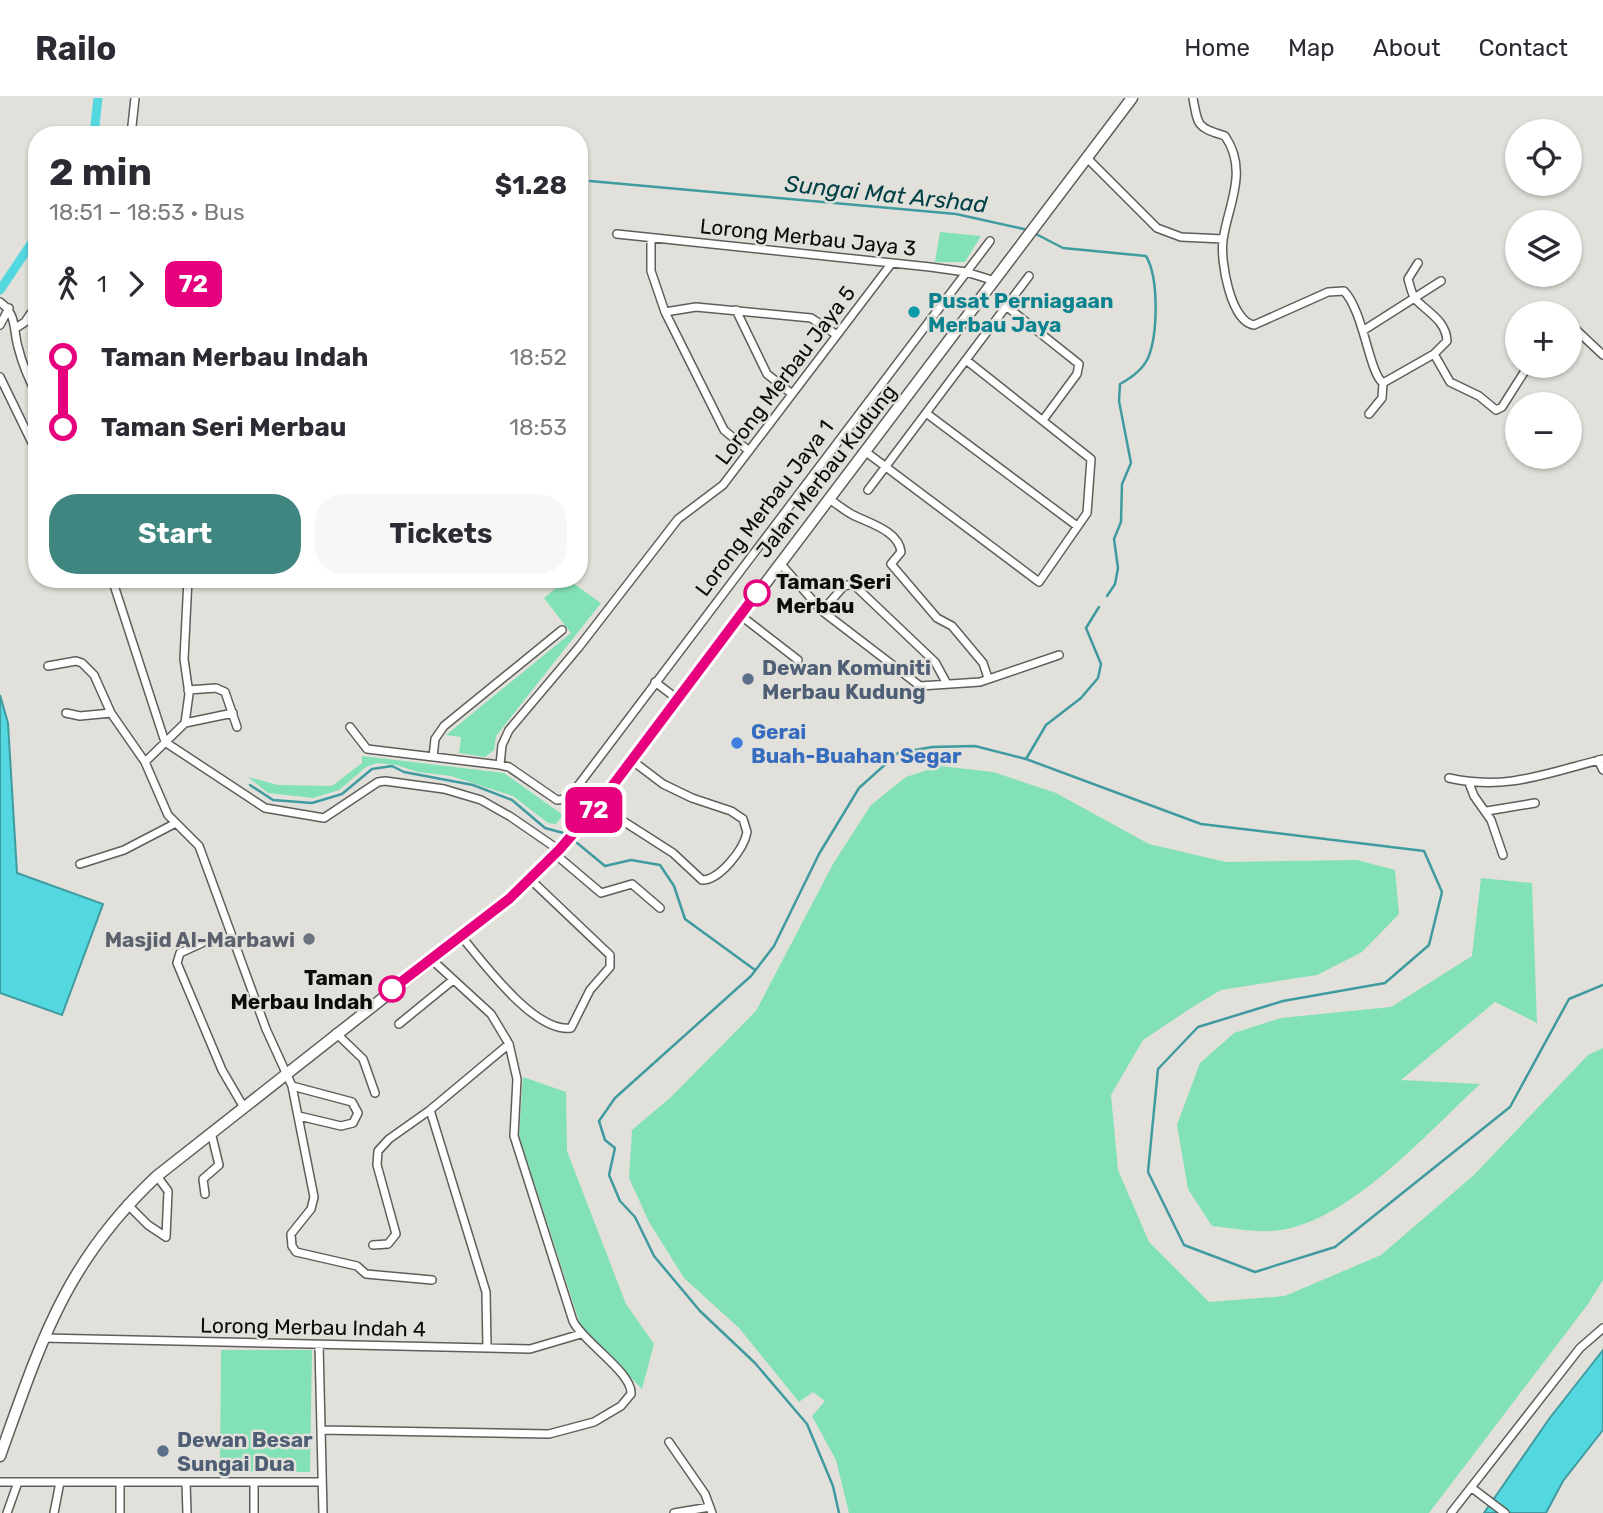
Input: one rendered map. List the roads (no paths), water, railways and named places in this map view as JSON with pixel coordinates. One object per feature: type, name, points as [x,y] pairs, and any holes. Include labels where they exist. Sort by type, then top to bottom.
[{"type":"main road","name":"Jalan Merbau Kudung","points":[[0,1456],[43,1338],[92,1247],[127,1204],[157,1176],[284,1073],[461,936],[530,879],[557,852],[598,805],[676,698],[866,452],[1132,98]]},
{"type":"street","points":[[132,126],[135,98]]},
{"type":"street","points":[[1193,98],[1200,127],[1208,133],[1225,136],[1235,164],[1238,185],[1223,239],[1223,259],[1234,307],[1245,324],[1254,326],[1336,289],[1344,291],[1352,300],[1364,330],[1375,372],[1383,383],[1382,398],[1369,414]]},
{"type":"street","points":[[1087,158],[1157,228],[1181,237],[1223,239]]},
{"type":"street","name":"Lorong Merbau Jaya 3","points":[[617,234],[966,272],[995,281]]},
{"type":"street","points":[[651,238],[651,271],[665,312],[723,430],[748,451]]},
{"type":"street","name":"Lorong Merbau Jaya 1","points":[[500,765],[509,767],[557,800],[568,799],[990,241]]},
{"type":"street","points":[[1383,383],[1444,347],[1446,334],[1429,309],[1414,299],[1408,279],[1419,263]]},
{"type":"street","name":"Lorong Merbau Jaya 5","points":[[500,765],[502,745],[509,730],[579,647],[678,519],[723,485],[891,264]]},
{"type":"street","points":[[868,490],[1029,276]]},
{"type":"street","points":[[1364,330],[1441,281]]},
{"type":"street","points":[[5,305],[16,328],[19,351],[28,373]]},
{"type":"street","points":[[0,325],[5,305]]},
{"type":"street","points":[[1006,306],[1079,364],[1077,374],[1043,420]]},
{"type":"street","points":[[665,312],[696,307],[811,318],[837,335]]},
{"type":"street","points":[[736,310],[767,374],[792,394]]},
{"type":"street","points":[[16,328],[28,318]]},
{"type":"street","points":[[1582,335],[1603,355]]},
{"type":"street","points":[[1434,354],[1450,382],[1479,396],[1496,410],[1502,407],[1520,378]]},
{"type":"street","points":[[866,452],[1039,582],[1088,506],[1092,464],[1088,456],[965,360]]},
{"type":"street","points":[[0,377],[28,432]]},
{"type":"street","points":[[926,412],[1077,526]]},
{"type":"street","points":[[829,499],[850,514],[878,526],[895,540],[901,552],[891,564],[937,618],[952,626],[984,663],[988,678]]},
{"type":"street","points":[[780,563],[822,611],[915,684],[924,687],[980,682],[1059,655]]},
{"type":"street","points":[[822,611],[844,586],[853,584],[935,662],[947,684]]},
{"type":"street","points":[[115,588],[165,742],[265,808],[324,818],[378,782],[444,789],[481,800],[557,852],[592,889],[601,893],[632,884],[660,908]]},
{"type":"street","points":[[185,723],[188,690],[184,659],[188,588]]},
{"type":"street","points":[[740,615],[798,660]]},
{"type":"street","points":[[433,757],[435,739],[444,726],[562,630]]},
{"type":"street","points":[[48,666],[69,661],[82,663],[94,675],[111,713],[145,762],[174,824],[195,838],[284,1073],[292,1086],[314,1197],[311,1209],[291,1234],[292,1246],[296,1251],[357,1266],[366,1274],[432,1280]]},
{"type":"street","points":[[655,682],[676,698]]},
{"type":"street","points":[[188,690],[221,689],[228,696],[237,727]]},
{"type":"street","points":[[66,713],[74,716],[111,713]]},
{"type":"street","points":[[145,762],[185,723],[233,713]]},
{"type":"street","points":[[350,727],[368,749],[500,765]]},
{"type":"street","points":[[598,805],[673,853],[702,880],[718,874],[738,850],[747,832],[743,819],[731,811],[692,798],[663,784],[630,759]]},
{"type":"street","points":[[1449,778],[1469,783],[1516,782],[1600,760],[1603,770]]},
{"type":"street","points":[[1469,783],[1474,796],[1487,811],[1503,855]]},
{"type":"street","points":[[1487,811],[1535,803]]},
{"type":"street","points":[[80,864],[124,850],[174,824]]},
{"type":"street","points":[[461,936],[506,987],[538,1018],[564,1029],[571,1028],[590,990],[610,967],[610,955],[530,879]]},
{"type":"street","points":[[202,943],[180,953],[177,963],[222,1070],[243,1106]]},
{"type":"street","points":[[321,1430],[565,1432],[594,1422],[621,1406],[629,1399],[632,1389],[628,1380],[581,1334],[573,1321],[514,1136],[517,1079],[509,1044],[491,1014],[431,959]]},
{"type":"street","points":[[398,1024],[453,980]]},
{"type":"street","points":[[336,1033],[363,1059],[375,1093]]},
{"type":"street","points":[[373,1245],[388,1244],[396,1234],[377,1165],[378,1151],[388,1139],[430,1110],[509,1044]]},
{"type":"street","points":[[292,1086],[352,1102],[358,1113],[353,1123],[341,1126],[299,1116]]},
{"type":"street","points":[[430,1110],[486,1292],[487,1347]]},
{"type":"street","points":[[205,1194],[202,1179],[219,1165],[211,1132]]},
{"type":"street","points":[[127,1204],[148,1225],[166,1237],[167,1191],[157,1176]]},
{"type":"street","points":[[1451,1513],[1580,1348],[1603,1328]]},
{"type":"street","name":"Lorong Merbau Indah 4","points":[[43,1338],[530,1349],[581,1334]]},
{"type":"street","points":[[319,1345],[323,1513]]},
{"type":"street","points":[[669,1442],[705,1494],[711,1510],[674,1513]]},
{"type":"street","points":[[0,1482],[322,1482]]},
{"type":"street","points":[[7,1513],[18,1482]]},
{"type":"street","points":[[54,1513],[60,1482]]},
{"type":"street","points":[[120,1482],[120,1513]]},
{"type":"street","points":[[186,1482],[187,1513]]},
{"type":"street","points":[[254,1482],[254,1513]]},
{"type":"street","points":[[1472,1488],[1505,1513]]},
{"type":"water","points":[[0,695],[8,723],[17,873],[103,904],[62,1015],[0,993]]},
{"type":"water","points":[[1603,1350],[1603,1430],[1563,1481],[1546,1513],[1484,1513],[1549,1419]]},
{"type":"waterway","points":[[95,126],[98,98]]},
{"type":"waterway","name":"Sungai Mat Arshad","points":[[590,181],[956,214],[1028,230]]},
{"type":"waterway","name":"Sungai Mat Arshad","points":[[1034,233],[1063,248],[1146,256],[1153,278],[1156,306],[1154,335],[1148,358],[1143,366],[1120,384],[1119,401],[1131,463],[1122,484],[1121,522],[1114,539],[1118,568],[1115,584],[1107,596]]},
{"type":"waterway","points":[[0,290],[28,248]]},
{"type":"waterway","name":"Sungai Mat Arshad","points":[[1026,759],[1046,725],[1081,698],[1098,678],[1101,664],[1086,628],[1099,607]]},
{"type":"waterway","points":[[839,1513],[833,1486],[807,1424],[755,1363],[700,1311],[654,1256],[635,1217],[620,1201],[609,1175],[615,1148],[605,1140],[599,1121],[615,1098],[751,976],[774,946],[819,854],[859,788],[898,753],[932,747],[975,746],[1026,759],[1201,824],[1424,851],[1442,892],[1429,945],[1385,983],[1283,1001],[1198,1027],[1158,1069],[1148,1172],[1184,1245],[1255,1272],[1335,1247],[1510,1107],[1569,999],[1603,985]]},
{"type":"waterway","points":[[250,785],[273,800],[312,803],[342,794],[372,769],[392,766],[404,772],[473,785],[512,800],[545,828],[567,834]]},
{"type":"waterway","points":[[576,842],[605,866],[631,860],[660,865],[674,886],[685,919],[755,970]]},
{"type":"place","name":"Pusat Perniagaan Merbau Jaya","points":[[914,312]]},
{"type":"place","name":"Taman Seri Merbau","points":[[757,593]]},
{"type":"place","name":"Dewan Komuniti Merbau Kudung","points":[[748,679]]},
{"type":"place","name":"Gerai Buah-Buahan Segar","points":[[737,743]]},
{"type":"place","name":"Masjid Al-Marbawi","points":[[309,939]]},
{"type":"place","name":"Taman Merbau Indah","points":[[392,989]]},
{"type":"place","name":"Dewan Besar Sungai Dua","points":[[163,1451]]}]
